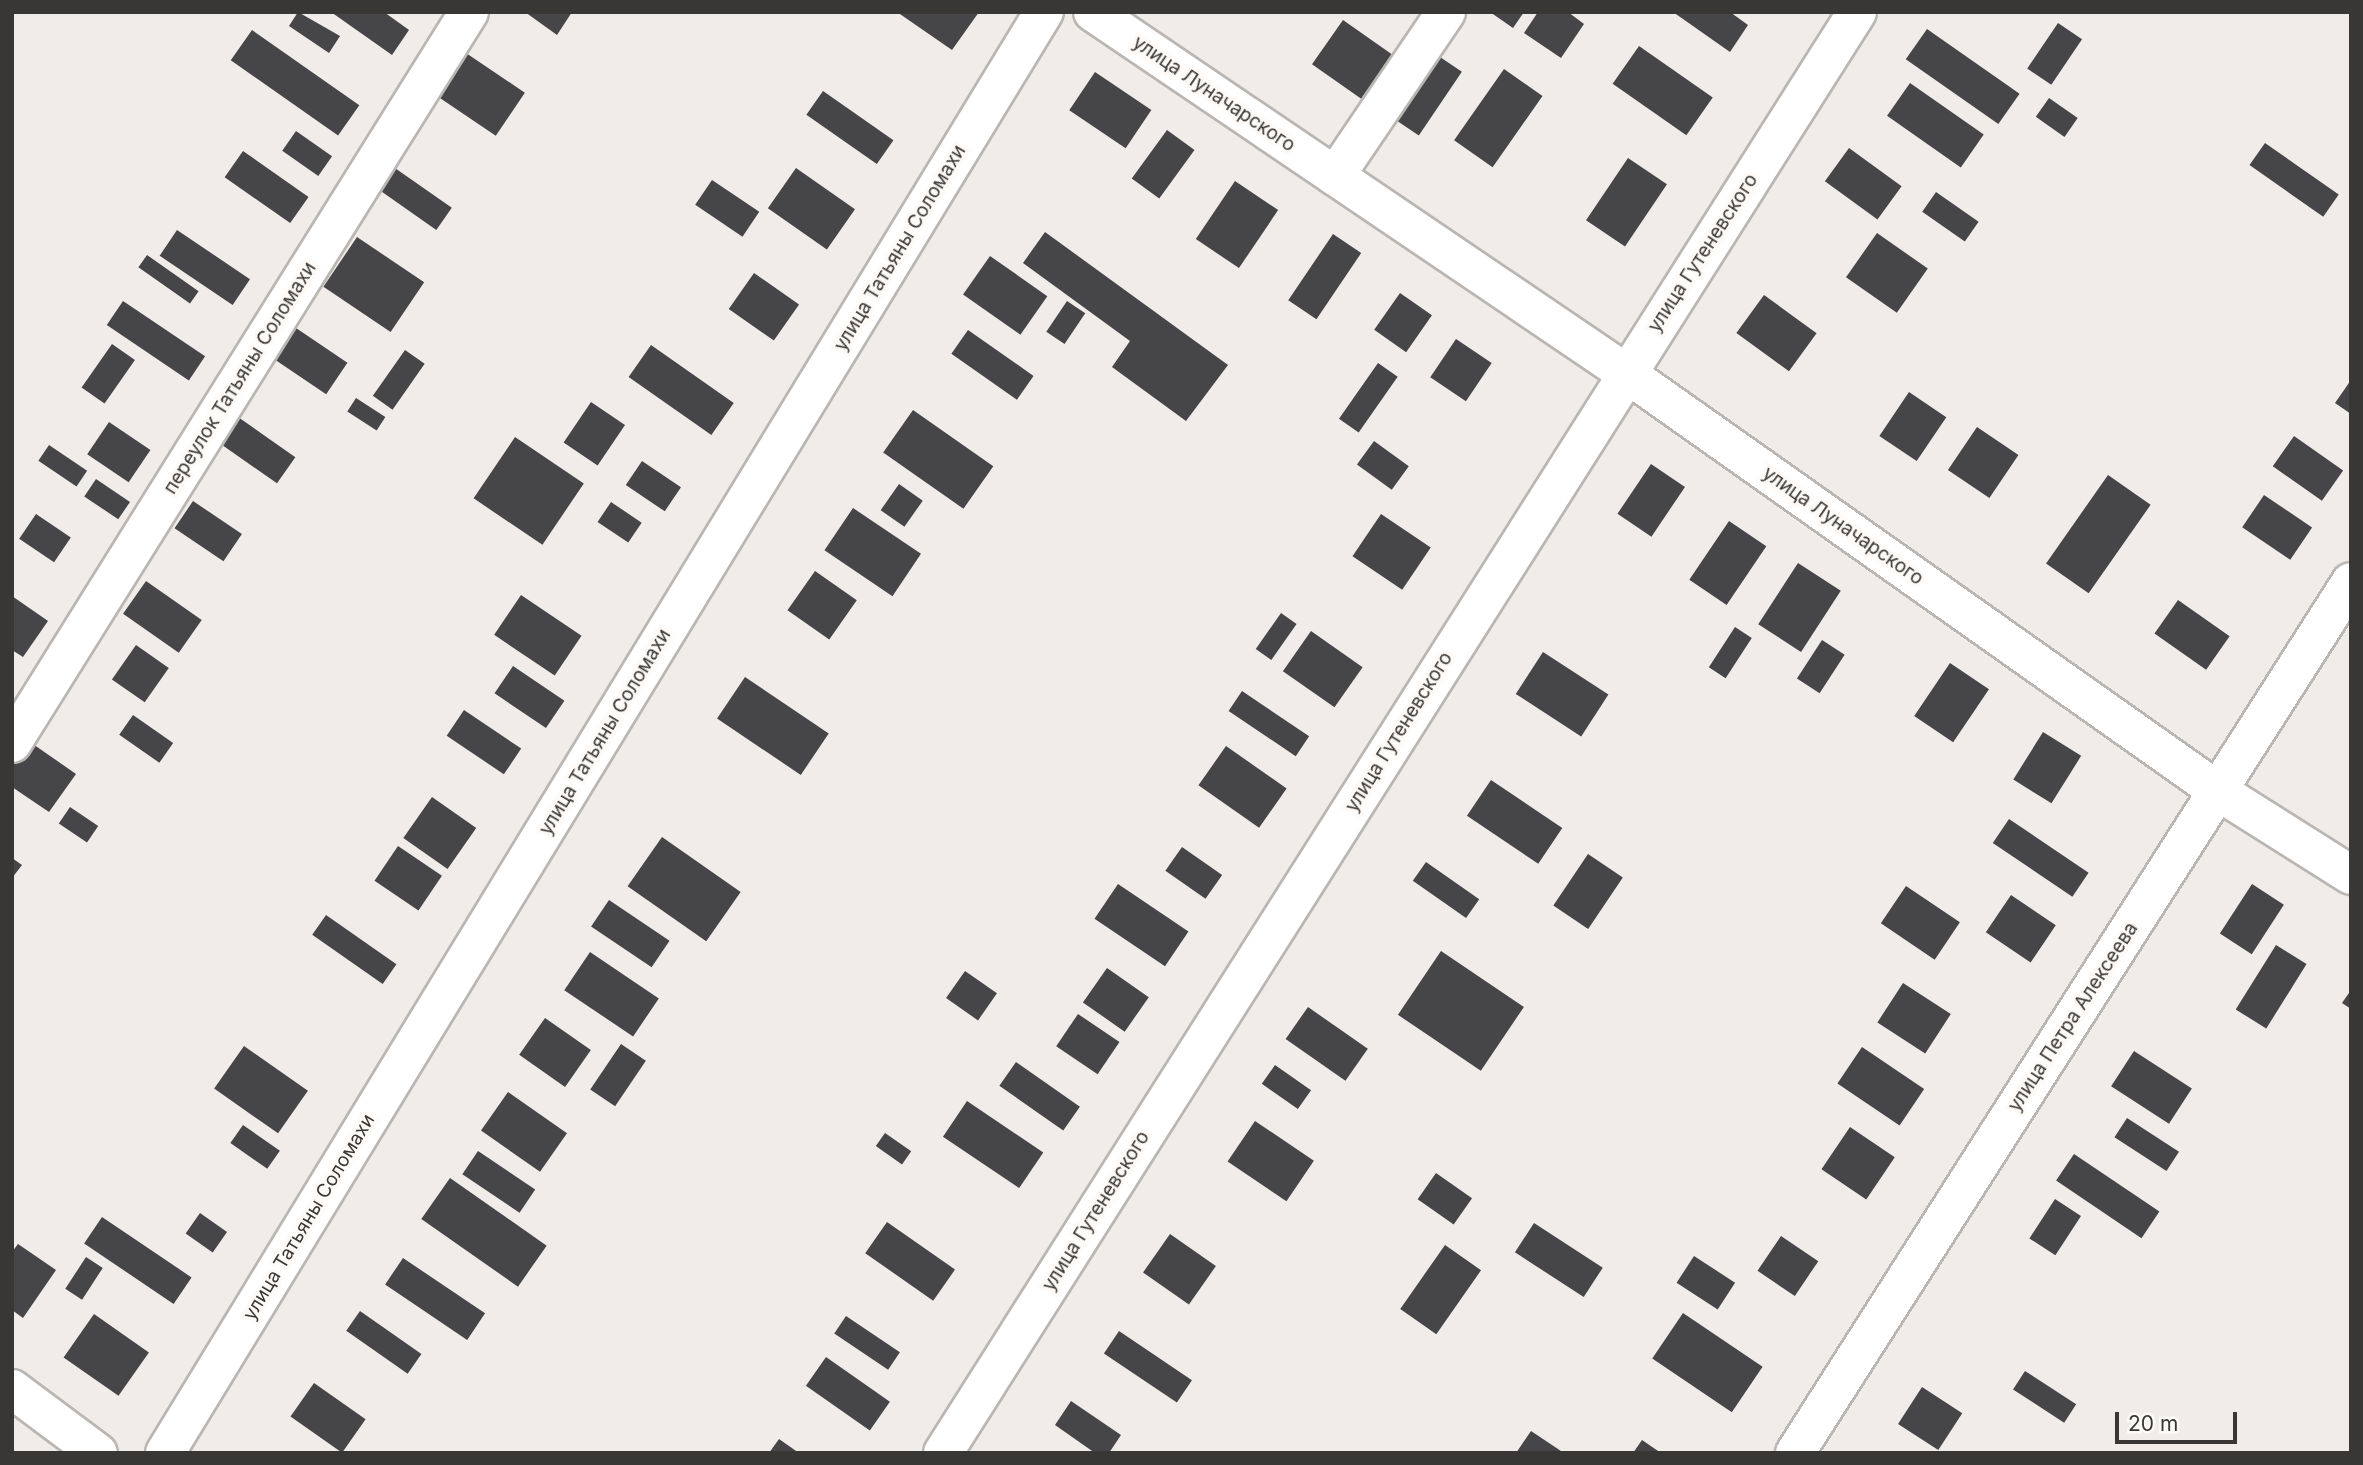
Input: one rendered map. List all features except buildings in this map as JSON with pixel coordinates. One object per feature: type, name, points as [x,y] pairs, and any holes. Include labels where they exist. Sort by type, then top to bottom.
[{"type":"street","name":"переулок Татьяны Соломахи","points":[[12,743],[468,12]]},
{"type":"street","name":"улица Татьяны Соломахи","points":[[165,1453],[1044,12]]},
{"type":"street","name":"улица Луначарского","points":[[1093,12],[1626,373],[2218,791],[2351,875]]},
{"type":"street","points":[[1335,176],[1446,12]]},
{"type":"street","name":"улица Гутеневского","points":[[943,1453],[1857,12]]},
{"type":"street","name":"улица Петра Алексеева","points":[[1796,1453],[2351,582]]},
{"type":"street","points":[[12,1389],[98,1453]]}]
